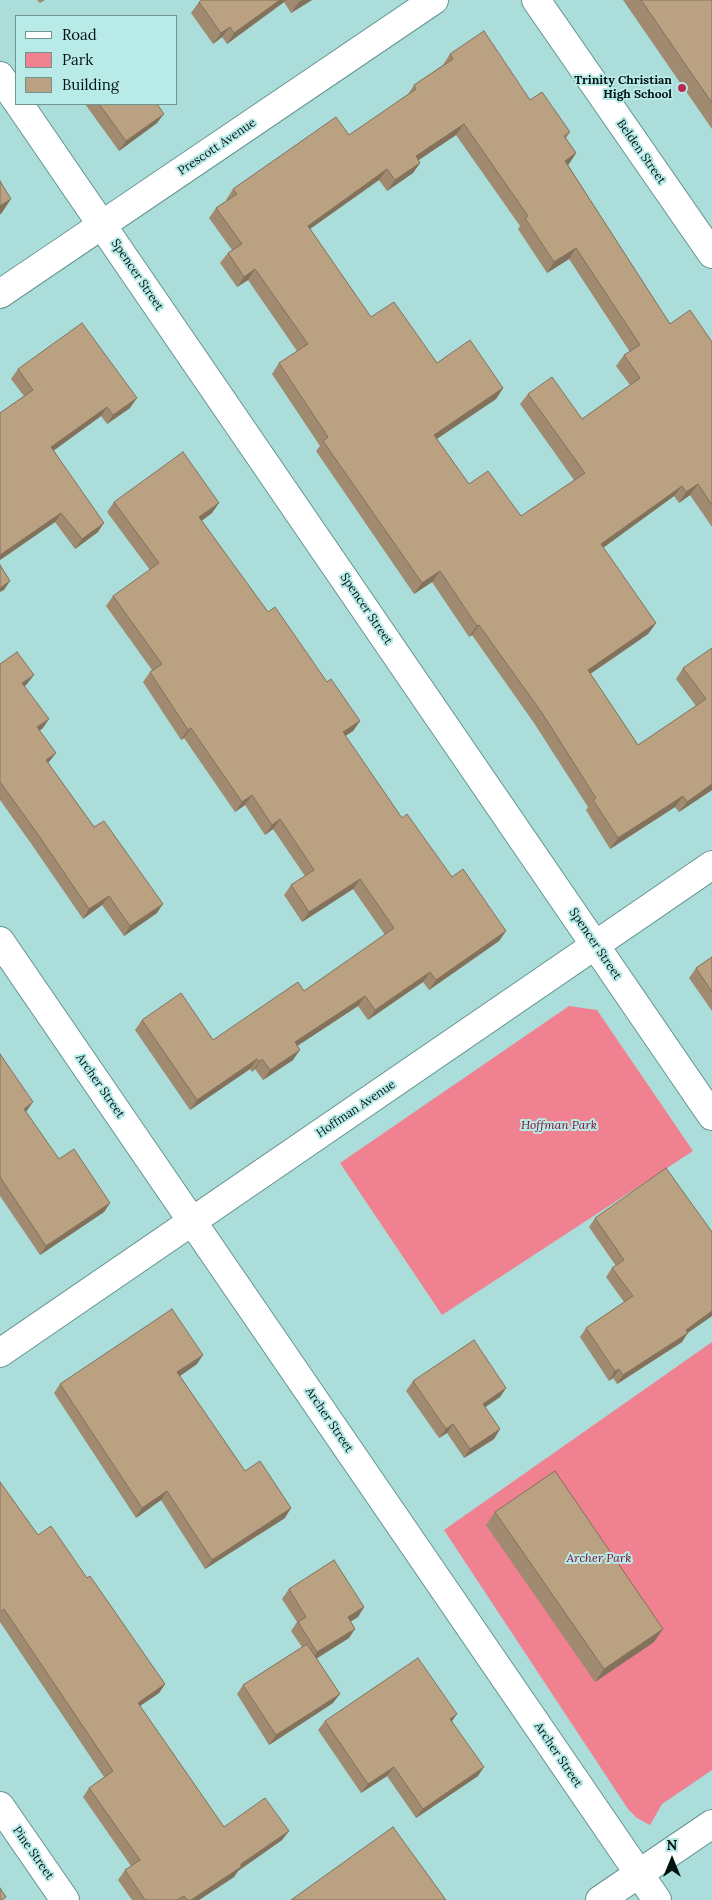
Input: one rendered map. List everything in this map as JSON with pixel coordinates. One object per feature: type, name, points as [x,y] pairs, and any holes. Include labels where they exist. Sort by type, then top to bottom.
[{"type":"street","name":"Prescott Avenue","points":[[0,294],[434,0]]},
{"type":"street","name":"Belden Street","points":[[536,0],[712,254]]},
{"type":"street","points":[[0,76],[15,98]]},
{"type":"street","name":"Spencer Street","points":[[20,105],[712,1116]]},
{"type":"street","name":"Hoffman Avenue","points":[[0,1353],[712,865]]},
{"type":"street","name":"Archer Street","points":[[0,941],[194,1221],[657,1900]]},
{"type":"street","name":"Pine Street","points":[[0,1806],[65,1900]]},
{"type":"street","points":[[600,1900],[712,1824]]},
{"type":"green space","name":"Hoffman Park","points":[[569,1006],[597,1010],[693,1151],[442,1315],[340,1163]]},
{"type":"green space","name":"Archer Park","points":[[712,1342],[712,1770],[662,1804],[650,1825],[637,1818],[628,1809],[444,1530]]},
{"type":"building","points":[[202,0],[280,0],[234,33],[230,27],[221,33],[199,2]]},
{"type":"building","points":[[641,0],[712,0],[712,103]]},
{"type":"building","points":[[484,31],[530,100],[542,92],[570,132],[564,136],[576,153],[565,161],[670,324],[690,310],[712,342],[712,505],[698,484],[686,492],[682,486],[601,544],[656,623],[588,670],[638,745],[706,699],[683,668],[712,648],[712,784],[687,802],[683,796],[618,838],[593,800],[596,798],[542,713],[479,625],[477,626],[440,571],[422,583],[323,441],[328,437],[279,363],[308,344],[255,269],[244,277],[228,253],[242,244],[216,208],[237,194],[233,189],[336,117],[349,135],[416,89],[414,85],[453,59],[450,54]],"holes":[[[464,124],[528,216],[525,218],[554,262],[576,248],[640,345],[624,355],[640,378],[582,419],[552,377],[528,394],[585,473],[521,516],[488,471],[469,484],[434,435],[503,388],[470,340],[437,363],[394,302],[371,317],[308,226],[387,169],[395,180],[420,163],[416,156]]]},
{"type":"building","points":[[100,105],[158,105],[164,114],[126,141]]},
{"type":"building","points":[[0,181],[11,199],[0,206]]},
{"type":"building","points":[[82,323],[137,398],[113,415],[107,407],[51,447],[104,523],[82,539],[61,513],[0,555],[0,413],[33,390],[18,369]]},
{"type":"building","points":[[183,452],[219,503],[199,517],[268,612],[275,607],[327,682],[331,679],[360,721],[343,732],[402,818],[407,814],[452,877],[463,869],[506,931],[436,980],[430,972],[375,1010],[365,996],[295,1042],[300,1050],[270,1070],[262,1059],[259,1062],[257,1059],[197,1100],[142,1020],[181,993],[213,1040],[298,982],[304,991],[394,928],[360,879],[309,912],[291,885],[314,870],[280,819],[272,825],[252,795],[242,802],[191,728],[188,730],[150,672],[162,664],[113,596],[159,563],[114,502]]},
{"type":"building","points":[[0,565],[10,581],[0,588]]},
{"type":"building","points":[[17,652],[34,675],[22,683],[49,719],[37,727],[56,753],[46,760],[94,827],[104,821],[163,904],[130,926],[109,896],[89,909],[0,782],[0,664]]},
{"type":"building","points":[[712,957],[712,992],[696,968]]},
{"type":"building","points":[[0,1054],[33,1102],[24,1109],[59,1159],[74,1149],[110,1203],[46,1246],[0,1177]]},
{"type":"building","points":[[666,1168],[712,1232],[712,1311],[686,1330],[688,1333],[623,1375],[619,1369],[615,1371],[586,1328],[633,1296],[612,1268],[624,1260],[595,1218]]},
{"type":"building","points":[[172,1309],[203,1355],[177,1372],[245,1471],[260,1461],[291,1508],[212,1560],[167,1491],[142,1508],[60,1384]]},
{"type":"building","points":[[474,1340],[506,1388],[483,1404],[500,1429],[470,1449],[453,1424],[446,1429],[413,1381]]},
{"type":"building","points":[[555,1471],[663,1629],[604,1669],[495,1512]]},
{"type":"building","points":[[0,1482],[38,1535],[51,1526],[87,1578],[90,1576],[165,1684],[138,1703],[224,1827],[265,1798],[289,1831],[241,1864],[241,1867],[191,1900],[187,1900],[184,1896],[177,1900],[145,1900],[125,1870],[140,1860],[89,1788],[113,1771],[4,1609],[0,1612]]},
{"type":"building","points":[[334,1560],[364,1607],[348,1617],[355,1629],[317,1652],[298,1622],[306,1617],[289,1589]]},
{"type":"building","points":[[307,1644],[340,1694],[276,1735],[243,1685]]},
{"type":"building","points":[[418,1658],[457,1714],[450,1719],[484,1767],[423,1809],[394,1767],[368,1784],[325,1721]]},
{"type":"building","points":[[393,1827],[446,1900],[291,1900]]},
{"type":"building","points":[[0,1888],[6,1897],[2,1900],[0,1900]]},
{"type":"place","name":"Trinity Christian High School","points":[[682,88]]}]
